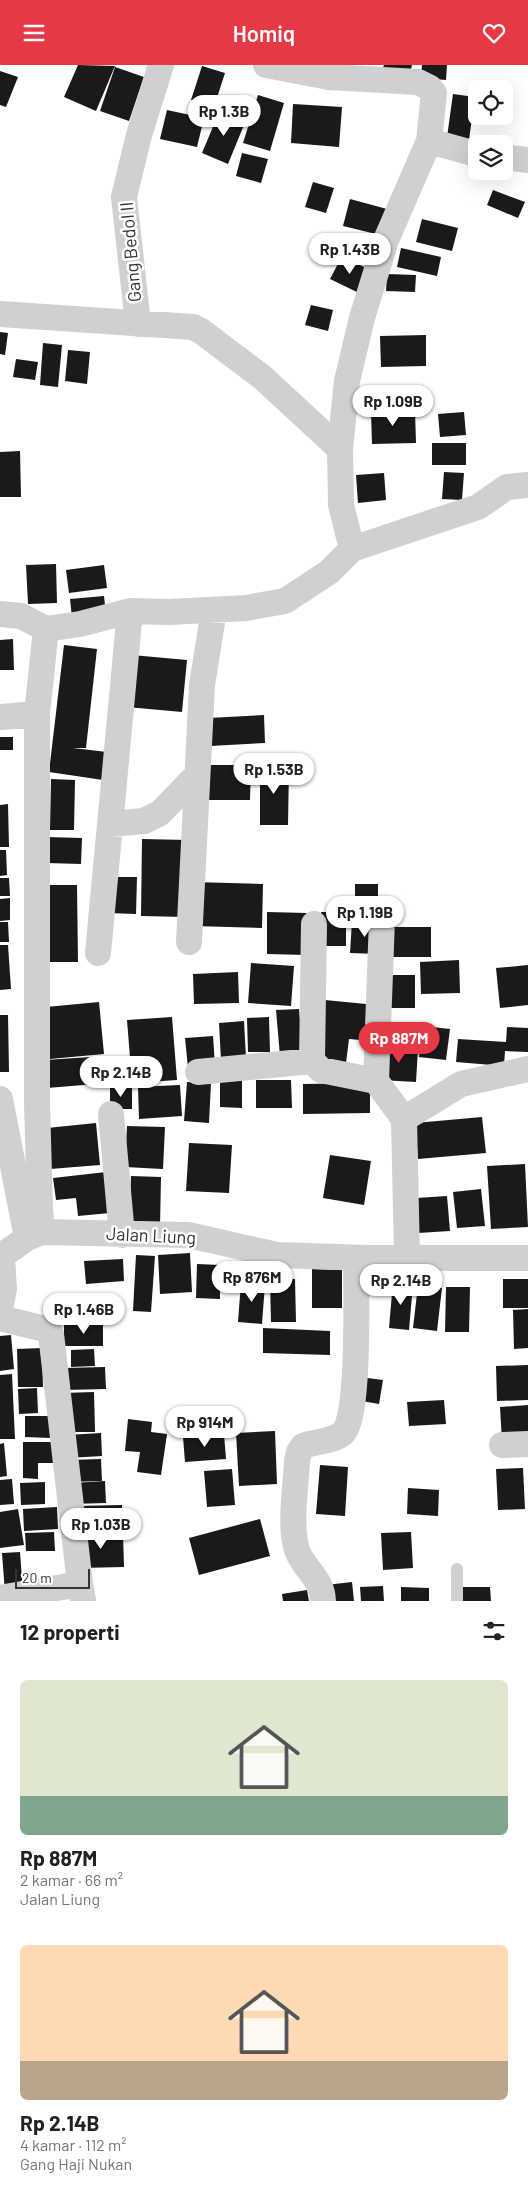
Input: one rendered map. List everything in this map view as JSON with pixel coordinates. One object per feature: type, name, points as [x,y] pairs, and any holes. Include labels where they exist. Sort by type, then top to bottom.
[{"type":"street","name":"Gang Bedol II","points":[[138,324],[124,197],[139,135],[161,65]]},
{"type":"street","points":[[266,65],[330,71],[419,74],[434,93],[429,141],[386,239],[362,318],[347,381],[340,449],[341,505],[352,549]]},
{"type":"street","points":[[429,141],[468,153]]},
{"type":"street","points":[[513,158],[528,160]]},
{"type":"street","points":[[0,314],[193,327],[262,377],[340,449]]},
{"type":"street","points":[[0,614],[21,616],[46,629],[80,624],[130,611],[246,609],[285,601],[329,572],[352,549],[478,507],[507,487],[528,485]]},
{"type":"street","points":[[189,942],[202,685],[214,610]]},
{"type":"street","points":[[98,953],[130,611]]},
{"type":"street","points":[[35,1235],[37,714],[46,629]]},
{"type":"street","points":[[0,717],[37,714]]},
{"type":"street","points":[[111,824],[144,821],[160,813],[197,775]]},
{"type":"street","points":[[382,919],[376,1081],[404,1119],[407,1258]]},
{"type":"street","points":[[314,924],[312,1061],[321,1070],[376,1081]]},
{"type":"street","points":[[198,1072],[312,1061]]},
{"type":"street","points":[[404,1119],[461,1085],[528,1069]]},
{"type":"street","points":[[35,1235],[0,1099],[37,1103]]},
{"type":"street","points":[[110,1114],[122,1235]]},
{"type":"street","points":[[0,1309],[4,1289],[1,1257],[35,1235]]},
{"type":"street","name":"Jalan Liung","points":[[35,1235],[188,1235],[276,1255],[356,1258],[528,1258]]},
{"type":"street","points":[[323,1601],[318,1580],[298,1551],[294,1531],[297,1461],[303,1445],[332,1439],[343,1433],[349,1424],[355,1374],[356,1258]]},
{"type":"street","points":[[0,1318],[45,1329],[51,1334],[81,1592],[0,1598]]},
{"type":"street","points":[[502,1445],[528,1444]]},
{"type":"lane","points":[[457,1569],[457,1601]]},
{"type":"building","points":[[78,65],[115,66],[96,111],[64,97]]},
{"type":"building","points":[[384,65],[412,65],[409,77],[382,70]]},
{"type":"building","points":[[422,65],[447,65],[446,80],[421,78]]},
{"type":"building","points":[[202,66],[225,73],[214,107],[191,100]]},
{"type":"building","points":[[115,67],[144,77],[129,121],[100,111]]},
{"type":"building","points":[[0,71],[18,77],[6,107],[0,105]]},
{"type":"building","points":[[453,94],[468,96],[468,125],[471,125],[468,140],[447,137]]},
{"type":"building","points":[[258,95],[284,103],[270,151],[243,143]]},
{"type":"building","points":[[293,104],[342,107],[339,147],[291,143]]},
{"type":"building","points":[[167,110],[204,118],[197,147],[160,139]]},
{"type":"building","points":[[220,110],[246,120],[228,164],[202,153]]},
{"type":"building","points":[[242,153],[268,159],[261,183],[236,176]]},
{"type":"building","points":[[313,182],[334,188],[326,213],[305,207]]},
{"type":"building","points":[[493,190],[525,202],[518,218],[487,205]]},
{"type":"building","points":[[350,199],[387,209],[380,235],[343,226]]},
{"type":"building","points":[[422,219],[458,228],[452,251],[416,242]]},
{"type":"building","points":[[401,248],[441,257],[437,276],[397,267]]},
{"type":"building","points":[[342,256],[370,270],[359,293],[330,279]]},
{"type":"building","points":[[387,274],[416,275],[415,292],[386,291]]},
{"type":"building","points":[[311,305],[333,310],[328,331],[305,325]]},
{"type":"building","points":[[0,332],[8,333],[5,355],[0,354]]},
{"type":"building","points":[[426,335],[426,366],[381,367],[380,336]]},
{"type":"building","points":[[43,343],[62,345],[58,387],[40,385]]},
{"type":"building","points":[[68,350],[90,352],[87,384],[65,381]]},
{"type":"building","points":[[16,359],[38,362],[35,380],[13,377]]},
{"type":"building","points":[[415,411],[416,443],[372,444],[371,412]]},
{"type":"building","points":[[464,412],[466,435],[440,437],[438,414]]},
{"type":"building","points":[[432,443],[466,443],[466,465],[432,465]]},
{"type":"building","points":[[20,451],[21,497],[0,497],[0,452]]},
{"type":"building","points":[[444,472],[464,473],[462,500],[442,499]]},
{"type":"building","points":[[384,473],[386,500],[358,503],[356,475]]},
{"type":"building","points":[[56,564],[57,603],[28,604],[26,565]]},
{"type":"building","points":[[104,565],[107,588],[69,593],[66,570]]},
{"type":"building","points":[[104,596],[106,615],[72,618],[70,599]]},
{"type":"building","points":[[13,639],[14,670],[0,670],[0,640]]},
{"type":"building","points":[[64,645],[97,649],[86,748],[73,748],[107,752],[103,780],[49,772]]},
{"type":"building","points":[[132,655],[187,660],[182,712],[127,707]]},
{"type":"building","points":[[264,715],[265,743],[210,746],[208,718]]},
{"type":"building","points":[[0,737],[13,737],[13,750],[0,750]]},
{"type":"building","points":[[204,765],[251,765],[250,800],[203,800]]},
{"type":"building","points":[[260,766],[289,766],[288,825],[260,825]]},
{"type":"building","points":[[51,779],[75,780],[74,830],[50,830]]},
{"type":"building","points":[[8,804],[9,847],[0,847],[0,805]]},
{"type":"building","points":[[46,837],[82,838],[81,864],[46,863]]},
{"type":"building","points":[[142,839],[188,840],[186,917],[141,916]]},
{"type":"building","points":[[0,850],[6,850],[7,875],[0,876]]},
{"type":"building","points":[[108,877],[137,877],[136,914],[107,913]]},
{"type":"building","points":[[0,878],[9,878],[10,896],[0,896]]},
{"type":"building","points":[[194,882],[263,884],[262,928],[193,926]]},
{"type":"building","points":[[355,884],[378,884],[378,913],[355,913]]},
{"type":"building","points":[[42,885],[77,885],[78,962],[42,962]]},
{"type":"building","points":[[10,898],[10,920],[0,921],[0,899]]},
{"type":"building","points":[[267,912],[307,913],[306,955],[267,954]]},
{"type":"building","points":[[321,912],[346,912],[346,946],[321,946]]},
{"type":"building","points":[[352,921],[380,923],[378,954],[350,953]]},
{"type":"building","points":[[0,922],[8,922],[9,942],[0,942]]},
{"type":"building","points":[[390,927],[431,927],[431,957],[390,957]]},
{"type":"building","points":[[0,945],[8,945],[11,989],[0,990]]},
{"type":"building","points":[[459,960],[460,993],[421,994],[420,962]]},
{"type":"building","points":[[251,963],[294,966],[291,1006],[248,1003]]},
{"type":"building","points":[[528,965],[528,1005],[500,1008],[496,968]]},
{"type":"building","points":[[238,972],[239,1003],[194,1004],[193,974]]},
{"type":"building","points":[[383,975],[415,975],[415,1008],[383,1008]]},
{"type":"building","points":[[325,1000],[376,1005],[372,1041],[349,1039],[346,1063],[318,1059]]},
{"type":"building","points":[[99,1002],[104,1054],[50,1059],[46,1007]]},
{"type":"building","points":[[299,1009],[303,1054],[280,1056],[276,1010]]},
{"type":"building","points":[[0,1015],[8,1015],[9,1072],[0,1072]]},
{"type":"building","points":[[172,1017],[177,1080],[132,1083],[127,1020]]},
{"type":"building","points":[[269,1017],[270,1052],[248,1052],[247,1018]]},
{"type":"building","points":[[244,1021],[246,1058],[221,1060],[219,1023]]},
{"type":"building","points":[[423,1026],[450,1029],[446,1060],[419,1057]]},
{"type":"building","points":[[507,1027],[528,1028],[528,1052],[505,1051],[504,1066],[456,1062],[458,1039],[506,1042]]},
{"type":"building","points":[[213,1036],[215,1066],[188,1068],[185,1038]]},
{"type":"building","points":[[382,1045],[418,1048],[416,1082],[380,1080]]},
{"type":"building","points":[[106,1056],[108,1083],[47,1088],[45,1060]]},
{"type":"building","points":[[220,1080],[242,1080],[242,1108],[220,1107]]},
{"type":"building","points":[[256,1080],[291,1080],[292,1108],[256,1108]]},
{"type":"building","points":[[187,1082],[211,1083],[209,1123],[184,1121]]},
{"type":"building","points":[[370,1083],[370,1113],[303,1114],[303,1084]]},
{"type":"building","points":[[180,1085],[182,1116],[139,1119],[138,1087]]},
{"type":"building","points":[[132,1086],[132,1109],[110,1109],[110,1087]]},
{"type":"building","points":[[482,1117],[486,1153],[418,1159],[415,1123]]},
{"type":"building","points":[[96,1123],[100,1165],[50,1169],[47,1128]]},
{"type":"building","points":[[127,1126],[165,1127],[163,1169],[125,1167]]},
{"type":"building","points":[[189,1143],[232,1145],[229,1193],[186,1191]]},
{"type":"building","points":[[330,1155],[371,1161],[364,1205],[323,1198]]},
{"type":"building","points":[[525,1164],[528,1227],[491,1229],[487,1166]]},
{"type":"building","points":[[106,1172],[110,1213],[78,1216],[76,1198],[56,1200],[53,1178]]},
{"type":"building","points":[[131,1176],[161,1177],[160,1227],[129,1226]]},
{"type":"building","points":[[481,1189],[485,1226],[457,1228],[453,1192]]},
{"type":"building","points":[[447,1196],[450,1231],[418,1233],[416,1198]]},
{"type":"building","points":[[190,1253],[192,1292],[160,1294],[158,1255]]},
{"type":"building","points":[[136,1255],[155,1256],[151,1312],[133,1311]]},
{"type":"building","points":[[123,1259],[124,1281],[86,1284],[84,1261]]},
{"type":"building","points":[[197,1264],[220,1265],[220,1299],[196,1298]]},
{"type":"building","points":[[312,1269],[342,1270],[342,1308],[312,1308]]},
{"type":"building","points":[[295,1279],[296,1322],[271,1322],[270,1280]]},
{"type":"building","points":[[503,1279],[528,1279],[528,1308],[503,1308]]},
{"type":"building","points":[[241,1282],[265,1284],[262,1324],[238,1322]]},
{"type":"building","points":[[393,1282],[413,1284],[409,1330],[389,1328]]},
{"type":"building","points":[[418,1285],[442,1288],[437,1331],[413,1328]]},
{"type":"building","points":[[446,1287],[470,1287],[469,1332],[445,1332]]},
{"type":"building","points":[[65,1299],[117,1300],[116,1322],[65,1322]]},
{"type":"building","points":[[528,1309],[528,1348],[514,1349],[513,1310]]},
{"type":"building","points":[[64,1324],[103,1324],[103,1346],[64,1346]]},
{"type":"building","points":[[263,1328],[330,1331],[330,1355],[263,1353]]},
{"type":"building","points":[[11,1335],[14,1369],[0,1371],[0,1336]]},
{"type":"building","points":[[42,1348],[43,1387],[18,1387],[17,1349]]},
{"type":"building","points":[[94,1349],[95,1366],[71,1367],[71,1350]]},
{"type":"building","points":[[528,1365],[528,1400],[497,1401],[496,1366]]},
{"type":"building","points":[[105,1367],[106,1389],[64,1390],[63,1368]]},
{"type":"building","points":[[12,1374],[15,1439],[0,1439],[0,1375]]},
{"type":"building","points":[[360,1377],[383,1380],[379,1404],[356,1400]]},
{"type":"building","points":[[37,1388],[38,1413],[19,1414],[18,1389]]},
{"type":"building","points":[[94,1392],[95,1432],[64,1432],[63,1393]]},
{"type":"building","points":[[444,1400],[446,1424],[409,1426],[407,1402]]},
{"type":"building","points":[[528,1405],[528,1440],[502,1441],[500,1407]]},
{"type":"building","points":[[25,1416],[51,1416],[51,1438],[25,1437]]},
{"type":"building","points":[[128,1419],[152,1422],[151,1432],[167,1434],[161,1475],[137,1472],[140,1452],[125,1451]]},
{"type":"building","points":[[275,1431],[277,1484],[239,1486],[236,1433]]},
{"type":"building","points":[[101,1433],[102,1456],[68,1458],[67,1435]]},
{"type":"building","points":[[224,1434],[226,1459],[185,1462],[183,1437]]},
{"type":"building","points":[[23,1442],[56,1442],[56,1463],[38,1463],[38,1479],[23,1478]]},
{"type":"building","points":[[4,1443],[7,1476],[0,1477],[0,1444]]},
{"type":"building","points":[[101,1459],[102,1481],[68,1482],[68,1460]]},
{"type":"building","points":[[320,1465],[348,1467],[345,1516],[316,1514]]},
{"type":"building","points":[[523,1468],[525,1509],[498,1510],[496,1469]]},
{"type":"building","points":[[232,1469],[235,1505],[207,1507],[204,1471]]},
{"type":"building","points":[[12,1479],[14,1504],[0,1505],[0,1480]]},
{"type":"building","points":[[105,1481],[106,1503],[72,1504],[72,1483]]},
{"type":"building","points":[[45,1482],[45,1504],[21,1505],[20,1483]]},
{"type":"building","points":[[408,1488],[439,1490],[438,1516],[407,1514]]},
{"type":"building","points":[[122,1505],[122,1531],[76,1532],[76,1506]]},
{"type":"building","points":[[57,1507],[58,1529],[24,1531],[23,1509]]},
{"type":"building","points":[[18,1509],[24,1545],[0,1548],[0,1512]]},
{"type":"building","points":[[260,1519],[270,1556],[199,1575],[189,1538]]},
{"type":"building","points":[[54,1532],[55,1551],[26,1551],[25,1533]]},
{"type":"building","points":[[411,1532],[413,1568],[383,1570],[381,1533]]},
{"type":"building","points":[[123,1533],[124,1567],[80,1568],[79,1534]]},
{"type":"building","points":[[20,1552],[23,1592],[5,1593],[2,1553]]},
{"type":"building","points":[[352,1582],[354,1601],[328,1601],[326,1585]]},
{"type":"building","points":[[383,1586],[384,1601],[361,1601],[360,1587]]},
{"type":"building","points":[[401,1587],[429,1588],[429,1601],[401,1601]]},
{"type":"building","points":[[461,1587],[490,1587],[491,1601],[462,1601]]},
{"type":"building","points":[[307,1590],[309,1601],[283,1601],[282,1594]]}]
